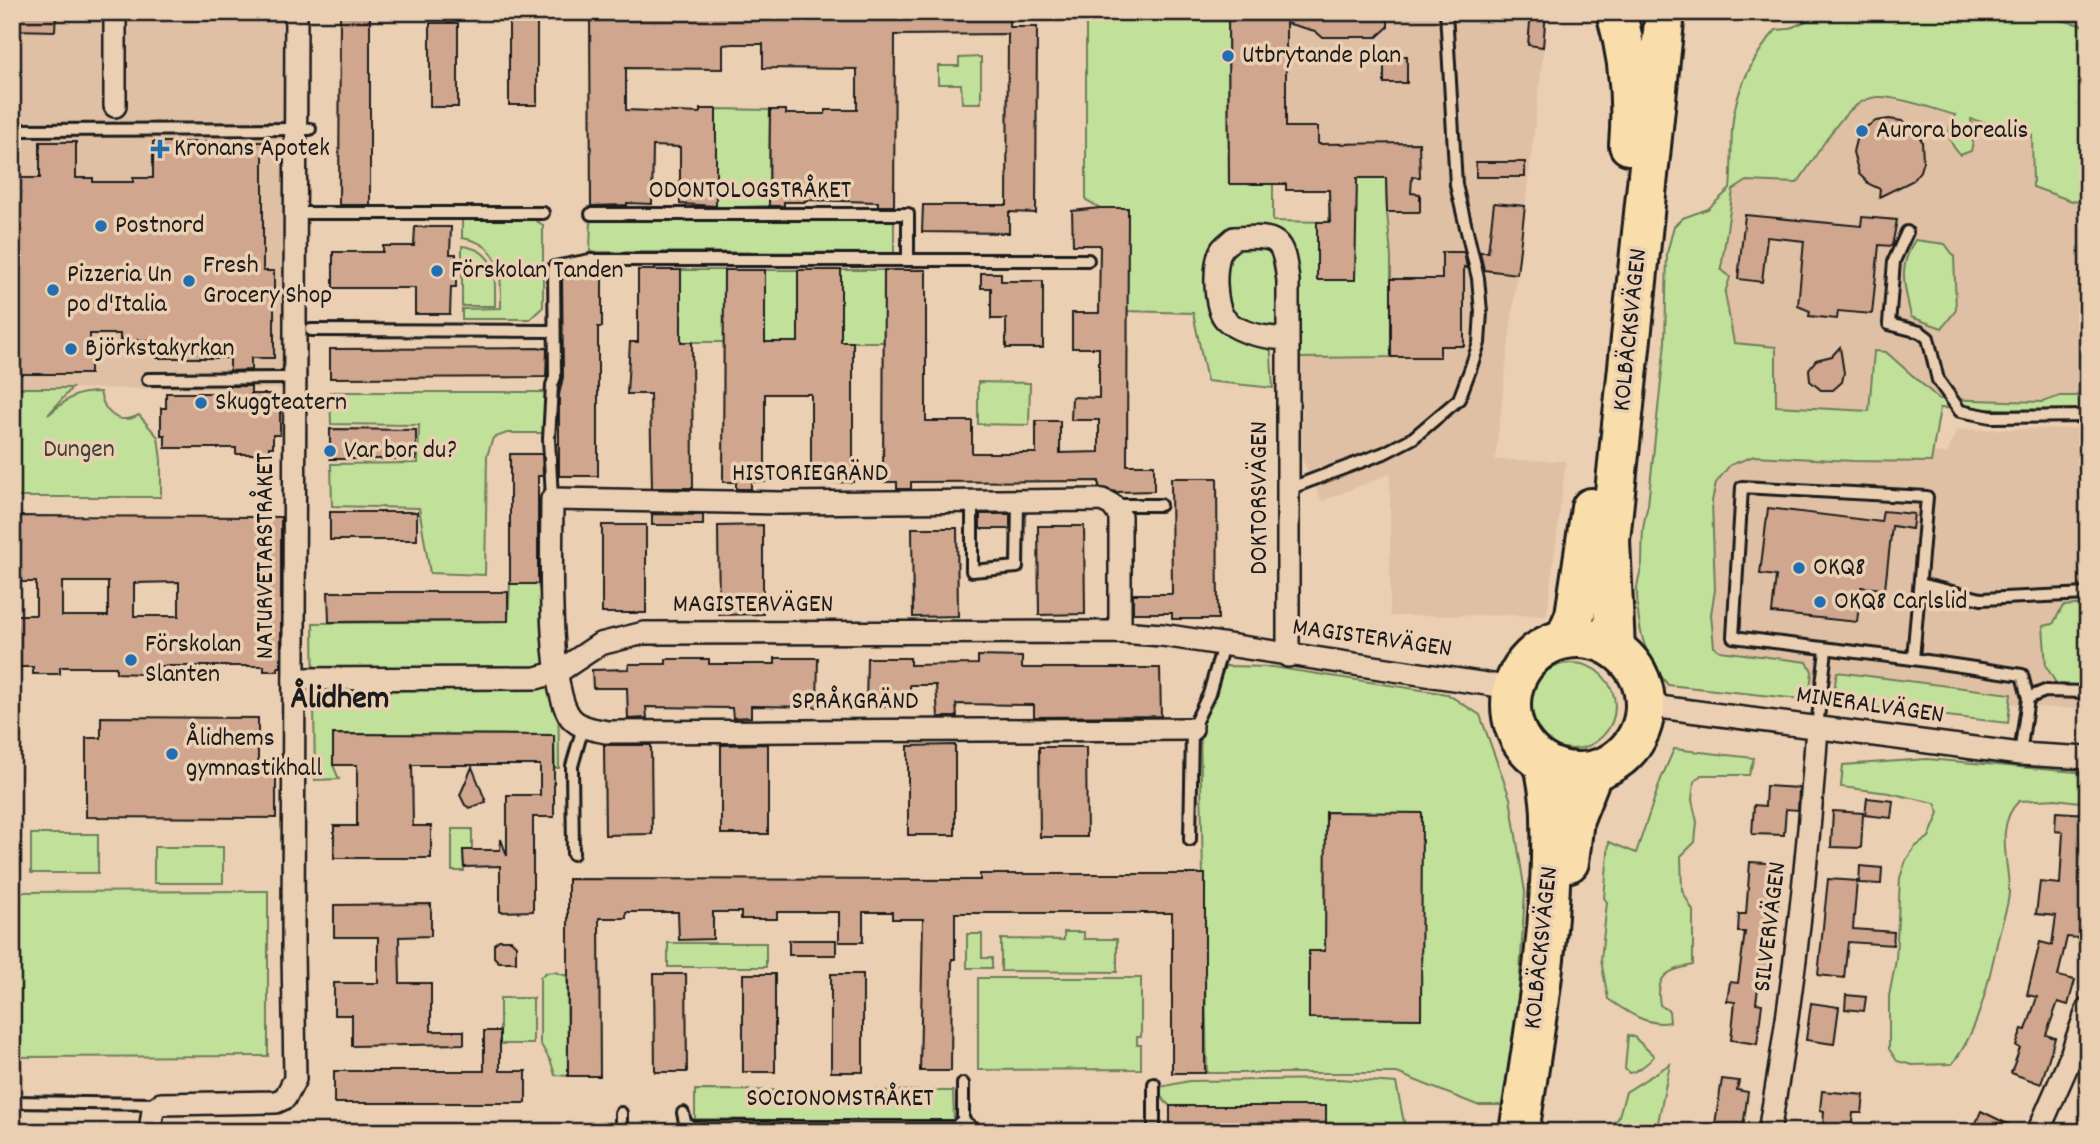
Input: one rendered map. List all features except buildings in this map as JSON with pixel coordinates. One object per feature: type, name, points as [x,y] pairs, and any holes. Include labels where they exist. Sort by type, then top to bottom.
[{"type":"highway","name":"KOLBÄCKSVÄGEN","points":[[1566,639],[1575,615],[1609,363],[1632,108],[1616,12]]},
{"type":"highway","name":"KOLBÄCKSVÄGEN","points":[[1615,649],[1610,540],[1665,12]]},
{"type":"highway","points":[[1566,639],[1590,639],[1615,649],[1639,675],[1645,695],[1643,723],[1634,743],[1621,757],[1593,771],[1571,772],[1544,763],[1520,740],[1513,722],[1513,688],[1523,667],[1535,653],[1566,639]]},
{"type":"highway","name":"KOLBÄCKSVÄGEN","points":[[1519,1132],[1543,965],[1551,872],[1552,813],[1544,763]]},
{"type":"highway","name":"KOLBÄCKSVÄGEN","points":[[1538,1132],[1550,1066],[1574,819],[1593,771]]},
{"type":"street","points":[[115,12],[115,106]]},
{"type":"street","name":"NATURVETARSTRÅKET","points":[[154,1119],[276,1102],[285,1098],[295,1079],[293,679],[297,213],[303,129],[296,12]]},
{"type":"street","name":"DOKTORSVÄGEN","points":[[1288,340],[1270,338],[1236,326],[1221,313],[1217,293],[1217,263],[1220,251],[1234,238],[1268,239],[1277,242],[1284,250],[1289,281],[1288,656]]},
{"type":"street","points":[[552,499],[553,649],[565,709],[572,719],[583,727]]},
{"type":"street","name":"HISTORIEGRÄND","points":[[552,499],[780,503],[1102,500],[1112,505]]},
{"type":"street","points":[[1112,505],[1120,516],[1120,632]]},
{"type":"street","name":"MAGISTERVÄGEN","points":[[293,679],[520,680],[558,672],[600,644],[644,633],[1120,632],[1162,635],[1513,688]]},
{"type":"street","name":"MINERALVÄGEN","points":[[1644,705],[2021,754],[2088,758]]},
{"type":"street","name":"SPRÅKGRÄND","points":[[583,727],[606,732],[1192,729]]},
{"type":"street","name":"SILVERVÄGEN","points":[[1769,1132],[1793,987],[1805,891],[1817,727]]},
{"type":"street","points":[[2038,1132],[2067,1066],[2088,1008]]},
{"type":"lane","points":[[1288,489],[1384,453],[1413,439],[1459,399],[1471,370],[1479,343],[1481,312],[1478,278],[1456,186],[1446,12]]},
{"type":"lane","points":[[12,130],[303,129]]},
{"type":"lane","points":[[297,213],[543,213]]},
{"type":"lane","name":"ODONTOLOGSTRÅKET","points":[[591,214],[908,214],[908,260]]},
{"type":"lane","points":[[1907,232],[1894,261],[1889,324],[1920,332],[1928,338],[1938,380],[1960,411],[1991,417],[2088,416]]},
{"type":"lane","points":[[552,499],[550,439],[552,385],[555,377],[554,267],[590,260],[1088,260]]},
{"type":"lane","points":[[311,330],[554,331]]},
{"type":"lane","points":[[148,379],[296,378]]},
{"type":"lane","points":[[1913,659],[1927,497],[1742,487],[1733,637],[2022,675],[2028,698],[2021,754]]},
{"type":"lane","points":[[972,502],[972,571],[1017,567],[1018,501]]},
{"type":"lane","points":[[1112,505],[1160,505]]},
{"type":"lane","points":[[1920,584],[1981,599],[2088,594]]},
{"type":"lane","points":[[1190,840],[1192,729],[1209,694],[1223,645]]},
{"type":"lane","points":[[1817,727],[1826,650]]},
{"type":"lane","points":[[2028,698],[2045,691],[2088,692]]},
{"type":"lane","points":[[573,855],[572,766],[583,727]]},
{"type":"lane","name":"SOCIONOMSTRÅKET","points":[[683,1112],[685,1122],[691,1128],[966,1130],[963,1084]]},
{"type":"lane","points":[[1154,1084],[1154,1132]]},
{"type":"lane","points":[[12,1102],[154,1119]]},
{"type":"lane","points":[[621,1113],[621,1132]]},
{"type":"shaded area","points":[[12,12],[297,12],[300,389],[12,388]]},
{"type":"shaded area","points":[[1228,12],[1548,12],[1495,460],[1566,461],[1547,615],[1390,616],[1390,474],[1322,501],[1302,459],[1301,358],[1390,357],[1391,257],[1386,178],[1344,178],[1343,190],[1286,190],[1285,184],[1229,184]]},
{"type":"shaded area","points":[[1879,96],[2032,135],[2033,156],[2072,201],[2088,203],[2088,382],[2076,396],[2060,396],[2043,402],[1939,399],[1886,352],[1873,351],[1869,411],[1776,406],[1776,347],[1734,343],[1725,293],[1730,277],[1721,269],[1733,190],[1747,181],[1797,183],[1810,168],[1834,129],[1857,102]]},
{"type":"shaded area","points":[[2088,428],[2088,708],[2047,708],[1706,667],[1705,513],[1733,450],[1947,453],[1957,430]]},
{"type":"green space","points":[[1086,12],[1228,12],[1229,184],[1273,184],[1273,221],[1329,222],[1329,190],[1343,178],[1386,178],[1391,257],[1391,357],[1301,358],[1288,340],[1270,339],[1273,388],[1207,381],[1193,313],[1127,311],[1100,208],[1086,200]]},
{"type":"green space","points":[[1827,12],[2031,12],[2088,27],[2088,203],[2072,201],[2033,187],[2032,135],[1971,119],[1974,137],[1971,151],[1960,155],[1949,136],[1955,115],[1899,99],[1868,99],[1855,106],[1833,130],[1797,183],[1747,181],[1733,190],[1721,269],[1730,277],[1725,293],[1734,343],[1776,347],[1776,406],[1869,411],[1874,351],[1886,352],[1939,399],[2043,402],[2060,396],[2076,396],[2088,382],[2088,411],[1940,408],[1931,462],[1754,456],[1730,465],[1716,483],[1712,501],[1715,590],[1711,614],[1714,647],[1720,651],[1807,662],[1812,671],[1809,700],[1668,685],[1659,674],[1643,641],[1637,590],[1665,342],[1667,253],[1674,226],[1683,218],[1708,209],[1730,189],[1732,129],[1736,102],[1760,51],[1776,30],[1788,29]]},
{"type":"green space","points":[[981,57],[981,103],[962,103],[961,84],[938,84],[938,66],[959,66],[959,58]]},
{"type":"green space","points":[[716,109],[770,110],[769,206],[716,208]]},
{"type":"green space","points":[[462,216],[528,216],[543,225],[543,307],[530,319],[462,319],[462,309],[501,308],[501,296],[497,263],[485,247],[462,238]]},
{"type":"green space","points":[[591,220],[894,221],[894,253],[590,252]]},
{"type":"green space","points":[[1915,240],[1945,244],[1954,256],[1956,310],[1942,328],[1911,317],[1904,269]]},
{"type":"green space","points":[[462,246],[482,253],[488,259],[494,276],[495,306],[462,306]]},
{"type":"green space","points":[[681,270],[724,270],[724,342],[681,342]]},
{"type":"green space","points":[[765,270],[798,270],[798,342],[765,342]]},
{"type":"green space","points":[[841,270],[884,270],[884,342],[841,342]]},
{"type":"green space","points":[[978,382],[1030,383],[1029,425],[978,424]]},
{"type":"green space","name":"Dungen","points":[[12,388],[72,388],[48,415],[71,398],[83,393],[100,392],[105,406],[113,416],[125,419],[139,415],[158,437],[161,497],[12,497]]},
{"type":"green space","points":[[330,392],[546,392],[544,433],[507,433],[493,438],[487,456],[485,575],[430,573],[419,508],[332,506],[331,464],[418,463],[419,425],[331,424]]},
{"type":"green space","points":[[510,584],[538,584],[558,672],[559,768],[555,768],[554,735],[333,734],[333,765],[339,779],[315,780],[313,623],[508,621]]},
{"type":"green space","points":[[2088,604],[2088,685],[2057,685],[2046,666],[2043,626],[2053,624],[2063,606]]},
{"type":"green space","points":[[1572,663],[1596,670],[1608,682],[1615,706],[1608,730],[1596,742],[1572,749],[1548,742],[1536,730],[1529,706],[1536,682],[1548,670]]},
{"type":"green space","points":[[1225,666],[1273,667],[1447,694],[1480,715],[1510,798],[1525,892],[1512,1105],[1477,1105],[1397,1073],[1207,1073],[1200,730]]},
{"type":"green space","points":[[1837,672],[2011,694],[2008,723],[1832,703]]},
{"type":"green space","points":[[1674,749],[1754,758],[1749,775],[1701,775],[1694,782],[1692,800],[1697,822],[1695,842],[1681,856],[1682,890],[1693,911],[1693,965],[1670,972],[1661,981],[1660,1005],[1669,1011],[1670,1022],[1661,1023],[1637,1017],[1608,999],[1601,960],[1609,842],[1636,853]]},
{"type":"green space","points":[[1927,759],[2088,773],[2088,803],[2056,799],[2019,801],[2012,810],[2005,831],[2009,898],[1977,1018],[1962,1050],[1952,1064],[1912,1065],[1897,1061],[1889,1049],[1889,996],[1896,960],[1900,878],[1906,860],[1915,847],[1929,837],[1939,813],[1935,803],[1889,793],[1841,787],[1843,765]]},
{"type":"green space","points":[[452,829],[472,829],[472,850],[463,850],[464,871],[452,871]]},
{"type":"green space","points":[[31,834],[98,834],[98,873],[31,873]]},
{"type":"green space","points":[[154,847],[223,847],[223,883],[154,883]]},
{"type":"green space","points":[[268,891],[268,1056],[12,1057],[12,892]]},
{"type":"green space","points":[[1064,932],[1084,932],[1084,939],[1117,939],[1117,972],[1001,971],[1001,939],[1064,940]]},
{"type":"green space","points":[[967,934],[982,934],[982,958],[992,958],[992,968],[967,968]]},
{"type":"green space","points":[[668,943],[766,943],[766,967],[668,967]]},
{"type":"green space","points":[[555,972],[567,976],[568,1076],[555,1075],[540,1043],[540,978],[545,973]]},
{"type":"green space","points":[[978,978],[1141,978],[1141,1037],[1137,1037],[1137,1045],[1141,1045],[1141,1069],[978,1070]]},
{"type":"green space","points":[[500,998],[533,998],[533,1044],[500,1044]]},
{"type":"green space","points":[[1628,1035],[1634,1037],[1654,1056],[1643,1067],[1629,1073],[1625,1069]]},
{"type":"green space","points":[[1670,1064],[1656,1132],[1600,1132],[1618,1119],[1626,1092]]},
{"type":"green space","points":[[1339,1079],[1396,1083],[1406,1132],[1326,1132],[1326,1106],[1170,1106],[1162,1098],[1160,1090],[1160,1087],[1189,1081]]},
{"type":"green space","points":[[695,1090],[953,1091],[954,1122],[695,1119]]},
{"type":"place","name":"Utbrytande plan","points":[[1228,56]]},
{"type":"place","name":"Aurora borealis","points":[[1862,131]]},
{"type":"place","name":"Kronans Apotek","points":[[160,149]]},
{"type":"place","name":"Postnord","points":[[101,226]]},
{"type":"place","name":"Förskolan Tanden","points":[[437,271]]},
{"type":"place","name":"Fresh Grocery Shop","points":[[189,281]]},
{"type":"place","name":"Pizzeria Un po d'Italia","points":[[53,290]]},
{"type":"place","name":"Björkstakyrkan","points":[[71,349]]},
{"type":"place","name":"Skuggteatern","points":[[201,403]]},
{"type":"place","name":"Var bor du?","points":[[330,451]]},
{"type":"place","name":"OKQ8","points":[[1799,568]]},
{"type":"place","name":"OKQ8 Carlslid","points":[[1820,602]]},
{"type":"place","name":"Förskolan Slanten","points":[[131,660]]},
{"type":"place","name":"Ålidhems gymnastikhall","points":[[172,754]]},
{"type":"district","name":"Ålidhem","points":[[340,700]]}]
